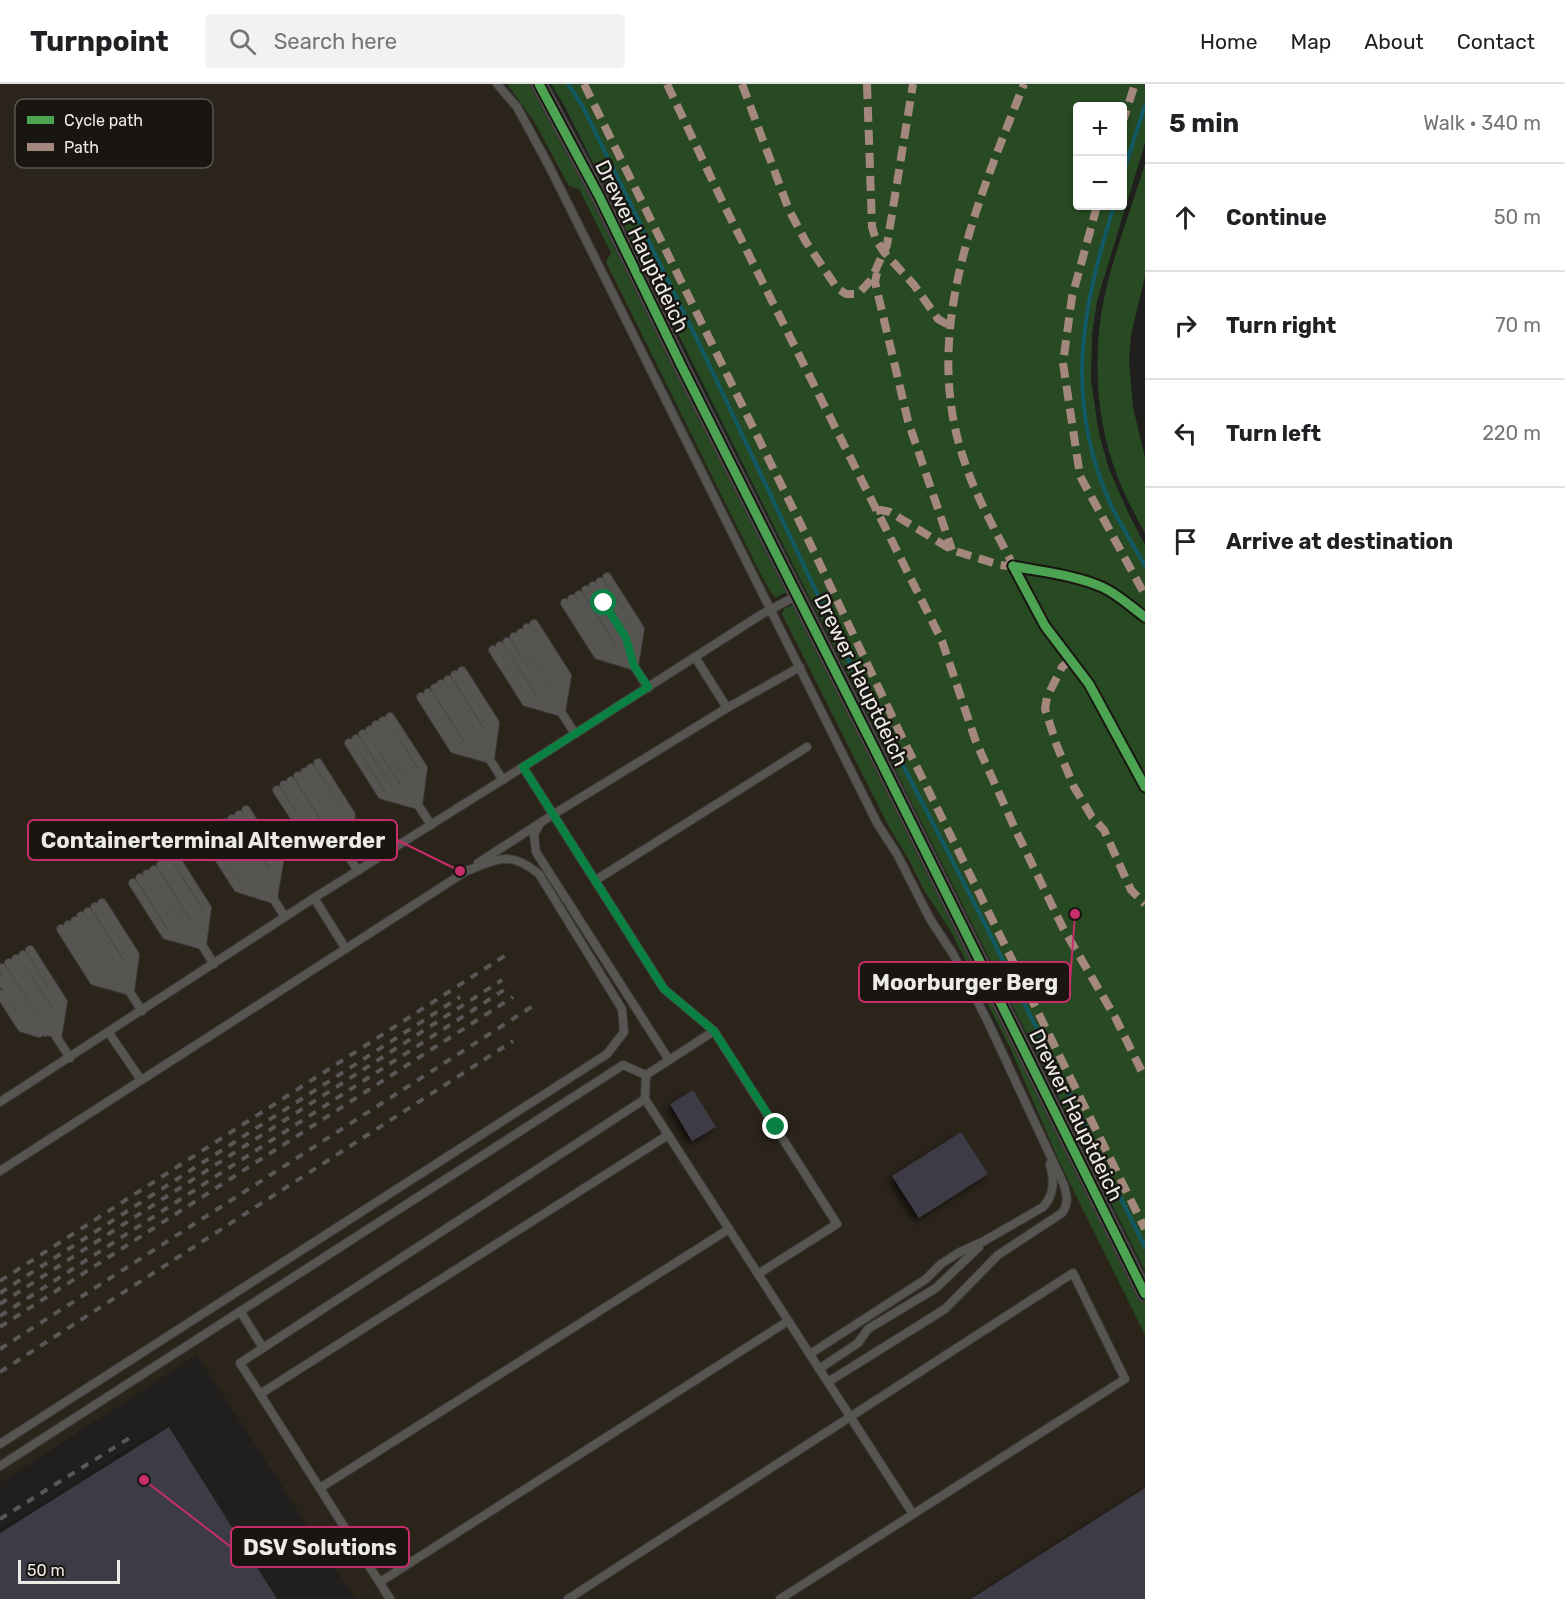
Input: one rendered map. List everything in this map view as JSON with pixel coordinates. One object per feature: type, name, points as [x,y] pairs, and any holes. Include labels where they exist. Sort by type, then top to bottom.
[{"type":"street","name":"Drewer Hauptdeich","points":[[539,84],[599,196],[1145,1294]]},
{"type":"lane","points":[[497,84],[517,107],[548,164],[877,823],[897,854],[930,919],[958,963],[987,1020],[1067,1195],[1066,1207],[1062,1213],[998,1255],[945,1309],[828,1382]]},
{"type":"lane","points":[[586,590],[612,647],[634,666],[648,687]]},
{"type":"lane","points":[[586,590],[640,629],[634,666]]},
{"type":"lane","points":[[586,590],[626,638],[634,666]]},
{"type":"lane","points":[[586,590],[598,655],[634,666]]},
{"type":"lane","points":[[0,1102],[314,898],[771,609],[798,595]]},
{"type":"lane","points":[[514,637],[567,676],[561,712]]},
{"type":"lane","points":[[514,637],[554,685],[561,712]]},
{"type":"lane","points":[[514,637],[540,693],[561,712],[576,734]]},
{"type":"lane","points":[[514,637],[526,702],[561,712]]},
{"type":"lane","points":[[695,657],[727,708]]},
{"type":"lane","points":[[0,1171],[541,822],[780,676],[800,667]]},
{"type":"lane","points":[[442,684],[495,723],[489,759]]},
{"type":"lane","points":[[442,684],[481,732],[489,759]]},
{"type":"lane","points":[[442,684],[468,740],[489,759],[503,780]]},
{"type":"lane","points":[[442,684],[454,749],[489,759]]},
{"type":"lane","points":[[370,730],[423,768],[418,805]]},
{"type":"lane","points":[[370,730],[410,777],[418,805]]},
{"type":"lane","points":[[370,730],[396,786],[418,805],[431,825]]},
{"type":"lane","points":[[370,730],[382,795],[418,805]]},
{"type":"lane","points":[[596,880],[807,747]]},
{"type":"lane","points":[[523,767],[664,989],[714,1031],[837,1224],[758,1274]]},
{"type":"lane","points":[[298,776],[351,815],[346,852]]},
{"type":"lane","points":[[298,776],[338,824],[346,852]]},
{"type":"lane","points":[[298,776],[324,832],[346,852],[358,871]]},
{"type":"lane","points":[[298,776],[310,842],[346,852]]},
{"type":"lane","points":[[541,822],[534,835],[536,852],[669,1060]]},
{"type":"lane","points":[[225,823],[279,862],[273,899]]},
{"type":"lane","points":[[225,823],[266,871],[273,899]]},
{"type":"lane","points":[[225,823],[252,880],[273,899],[285,917]]},
{"type":"lane","points":[[225,823],[238,888],[273,899]]},
{"type":"lane","points":[[0,1444],[607,1054],[624,1032],[622,1009],[539,874],[525,862],[507,858],[464,872]]},
{"type":"lane","points":[[154,870],[207,908],[201,945]]},
{"type":"lane","points":[[154,870],[194,917],[201,945]]},
{"type":"lane","points":[[154,870],[180,926],[201,945],[214,964]]},
{"type":"lane","points":[[154,870],[166,935],[201,945]]},
{"type":"lane","points":[[314,898],[346,949]]},
{"type":"lane","points":[[82,916],[135,955],[130,992]]},
{"type":"lane","points":[[82,916],[122,964],[130,992]]},
{"type":"lane","points":[[82,916],[108,972],[130,992],[142,1011]]},
{"type":"lane","points":[[82,916],[94,981],[130,992]]},
{"type":"lane","points":[[16,959],[63,1002],[57,1038]]},
{"type":"lane","points":[[16,959],[49,1011],[57,1038]]},
{"type":"lane","points":[[16,959],[36,1020],[57,1038],[70,1058]]},
{"type":"lane","points":[[0,979],[29,1024],[57,1038]]},
{"type":"lane","points":[[0,994],[22,1028],[57,1038]]},
{"type":"lane","points":[[646,1075],[714,1031]]},
{"type":"lane","points":[[109,1033],[141,1080]]},
{"type":"lane","points":[[0,1466],[623,1065],[646,1075]]},
{"type":"lane","points":[[646,1075],[645,1099],[913,1514]]},
{"type":"lane","points":[[390,1599],[240,1363],[645,1099]]},
{"type":"lane","points":[[260,1394],[668,1135]]},
{"type":"lane","points":[[810,1354],[926,1279],[941,1264],[958,1253],[984,1241],[1048,1201],[1053,1187],[1047,1151]]},
{"type":"lane","points":[[320,1488],[729,1229]]},
{"type":"lane","points":[[819,1369],[858,1343],[868,1329],[936,1288],[984,1241]]},
{"type":"lane","points":[[568,1599],[1073,1273],[1125,1379],[780,1599]]},
{"type":"lane","points":[[240,1311],[263,1348]]},
{"type":"lane","points":[[380,1582],[788,1321]]},
{"type":"shaded area","points":[[0,84],[518,84],[552,138],[598,228],[1145,1321],[1145,1599],[355,1599],[197,1355],[0,1483]]},
{"type":"green space","points":[[507,84],[531,84],[546,104],[788,592],[776,597],[760,573],[606,262],[611,253],[579,189],[569,186],[534,121]]},
{"type":"green space","points":[[551,84],[1145,84],[1145,143],[1127,202],[1127,102],[1073,102],[1073,210],[1125,210],[1097,301],[1092,335],[1091,380],[1099,434],[1109,469],[1145,545],[1145,1271],[565,107]]},
{"type":"green space","points":[[1145,164],[1145,276],[1131,335],[1129,361],[1133,407],[1145,458],[1145,533],[1123,490],[1110,455],[1101,414],[1098,351],[1106,291]]},
{"type":"green space","points":[[795,604],[1145,1301],[1145,1335],[1060,1163],[1011,1050],[950,930],[924,890],[888,825],[782,614],[785,608]]},
{"type":"building","points":[[693,1090],[716,1127],[692,1141],[670,1104]]},
{"type":"building","points":[[961,1132],[988,1174],[919,1218],[892,1176]]},
{"type":"building","points":[[169,1427],[277,1599],[0,1599],[0,1533]]},
{"type":"building","points":[[1145,1488],[1145,1599],[971,1599]]},
{"type":"waterway","points":[[568,84],[583,107],[706,358],[847,657],[984,922],[1145,1247]]},
{"type":"waterway","points":[[1127,161],[1145,105]]},
{"type":"waterway","points":[[1113,210],[1102,245],[1086,319],[1082,356],[1083,392],[1087,429],[1096,467],[1111,505],[1145,566]]},
{"type":"railway","points":[[0,1281],[506,955]]},
{"type":"railway","points":[[0,1304],[502,980]]},
{"type":"railway","points":[[0,1316],[507,988]]},
{"type":"railway","points":[[0,1293],[460,997]]},
{"type":"railway","points":[[0,1327],[513,997]]},
{"type":"railway","points":[[0,1349],[536,1004]]},
{"type":"railway","points":[[0,1372],[513,1041]]},
{"type":"railway","points":[[0,1519],[131,1437]]},
{"type":"marked path","points":[[584,84],[1145,1229]]},
{"type":"marked path","points":[[667,84],[724,205],[942,641],[976,742],[1017,833],[1063,928],[1115,1017],[1145,1078]]},
{"type":"marked path","points":[[742,84],[789,210],[806,242],[837,288],[846,294],[860,292],[871,280],[887,245],[913,84]]},
{"type":"marked path","points":[[867,84],[872,227],[876,240],[914,285],[938,319],[950,326]]},
{"type":"marked path","points":[[1015,569],[980,500],[963,457],[952,409],[948,362],[952,314],[960,267],[989,174],[1024,84]]},
{"type":"marked path","points":[[1127,109],[1135,84]]},
{"type":"marked path","points":[[1096,210],[1072,297],[1063,363],[1080,476],[1145,595]]},
{"type":"marked path","points":[[877,273],[875,282],[908,421],[952,550]]},
{"type":"marked path","points":[[876,511],[890,512],[952,550],[1000,565],[1016,567]]},
{"type":"marked path","points":[[1071,660],[1062,667],[1047,697],[1045,709],[1074,787],[1092,817],[1104,830],[1131,890],[1145,904]]},
{"type":"cycle path","points":[[539,84],[599,196],[681,365],[1145,1294]]},
{"type":"cycle path","points":[[1013,566],[1045,626],[1089,684],[1145,787]]},
{"type":"cycle path","points":[[1013,566],[1092,583],[1114,593],[1145,617]]},
{"type":"place","name":"Containerterminal Altenwerder","points":[[460,871]]},
{"type":"place","name":"Moorburger Berg","points":[[1075,914]]},
{"type":"place","name":"DSV Solutions","points":[[144,1480]]},
{"type":"route","points":[[604,603],[626,638],[634,666],[648,687],[523,767],[664,989],[714,1031],[776,1127]]}]
